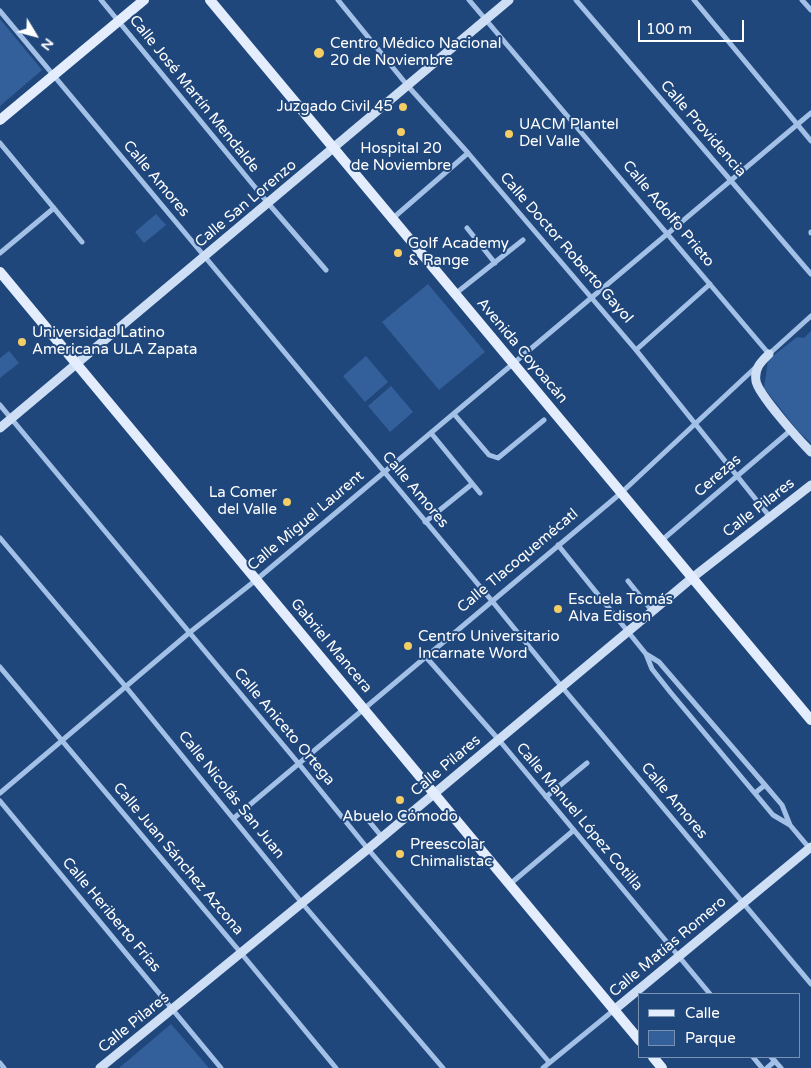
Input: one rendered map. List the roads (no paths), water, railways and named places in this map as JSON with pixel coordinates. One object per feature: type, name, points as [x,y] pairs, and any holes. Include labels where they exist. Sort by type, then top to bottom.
[{"type":"main road","points":[[0,120],[144,0]]},
{"type":"main road","name":"Avenida Coyoacán","points":[[210,0],[811,720]]},
{"type":"main road","name":"Gabriel Mancera","points":[[0,272],[638,1039]]},
{"type":"main road","points":[[654,1058],[662,1068]]},
{"type":"street","name":"Calle José Martín Mendalde","points":[[101,0],[268,203],[326,270]]},
{"type":"street","name":"Calle Doctor Roberto Gayol","points":[[338,0],[408,85],[593,298],[770,517]]},
{"type":"street","name":"Calle Adolfo Prieto","points":[[469,0],[769,354]]},
{"type":"street","name":"Calle San Lorenzo","points":[[0,428],[509,0]]},
{"type":"street","name":"Calle Providencia","points":[[576,0],[811,274]]},
{"type":"street","points":[[694,0],[811,141]]},
{"type":"street","points":[[802,0],[811,10]]},
{"type":"street","name":"Calle Amores","points":[[0,11],[811,984]]},
{"type":"street","name":"Calle Miguel Laurent","points":[[0,793],[189,633],[256,580],[431,434],[811,113]]},
{"type":"street","points":[[0,143],[82,242]]},
{"type":"street","points":[[392,219],[468,153]]},
{"type":"street","points":[[0,252],[54,208]]},
{"type":"street","points":[[467,228],[495,262]]},
{"type":"street","points":[[455,294],[523,240]]},
{"type":"street","points":[[636,350],[710,284]]},
{"type":"street","name":"Calle Tlacoquemécatl","points":[[234,818],[621,493],[811,316]]},
{"type":"street","points":[[756,381],[758,365]]},
{"type":"street","points":[[746,376],[752,377],[756,381],[761,391],[791,430],[811,452]]},
{"type":"street","name":"Calle Aniceto Ortega","points":[[0,406],[368,849],[549,1062]]},
{"type":"street","points":[[454,414],[489,455],[495,458],[498,458],[544,420]]},
{"type":"street","name":"Cerezas","points":[[661,541],[791,430]]},
{"type":"street","points":[[431,434],[480,493]]},
{"type":"street","points":[[425,522],[472,484]]},
{"type":"street","name":"Calle Pilares","points":[[100,1068],[368,849],[692,578],[811,485]]},
{"type":"street","name":"Calle Nicolás San Juan","points":[[0,538],[126,687],[302,903],[443,1068]]},
{"type":"street","points":[[558,545],[646,654],[652,669],[709,739],[773,814],[790,825],[810,849]]},
{"type":"street","points":[[628,581],[653,612]]},
{"type":"street","points":[[646,654],[660,662],[719,730],[782,805],[790,825]]},
{"type":"street","name":"Calle Manuel López Cotilla","points":[[426,657],[499,740],[709,993]]},
{"type":"street","name":"Calle Juan Sánchez Azcona","points":[[0,666],[336,1068]]},
{"type":"street","points":[[671,693],[680,685]]},
{"type":"street","points":[[709,739],[719,730]]},
{"type":"street","points":[[546,797],[587,763]]},
{"type":"street","points":[[755,793],[765,785]]},
{"type":"street","name":"Calle Heriberto Frías","points":[[0,801],[221,1068]]},
{"type":"street","points":[[364,815],[382,837]]},
{"type":"street","points":[[509,884],[574,830]]},
{"type":"street","name":"Calle Matías Romero","points":[[543,1068],[810,849]]},
{"type":"street","points":[[753,1058],[762,1068]]},
{"type":"street","points":[[767,1068],[773,1059],[781,1068]]},
{"type":"street","points":[[0,1063],[4,1068]]},
{"type":"place","name":"Centro Médico Nacional 20 de Noviembre","points":[[319,53]]},
{"type":"place","name":"Juzgado Civil 45","points":[[403,107]]},
{"type":"place","name":"Hospital 20 de Noviembre","points":[[401,132]]},
{"type":"place","name":"UACM Plantel Del Valle","points":[[509,134]]},
{"type":"place","name":"Golf Academy & Range","points":[[398,253]]},
{"type":"place","name":"Universidad Latino Americana ULA Zapata","points":[[22,342]]},
{"type":"place","name":"La Comer del Valle","points":[[287,502]]},
{"type":"place","name":"Escuela Tomás Alva Edison","points":[[558,609]]},
{"type":"place","name":"Centro Universitario Incarnate Word","points":[[408,646]]},
{"type":"place","name":"Abuelo Cómodo","points":[[400,800]]},
{"type":"place","name":"Preescolar Chimalistac","points":[[400,854]]}]
